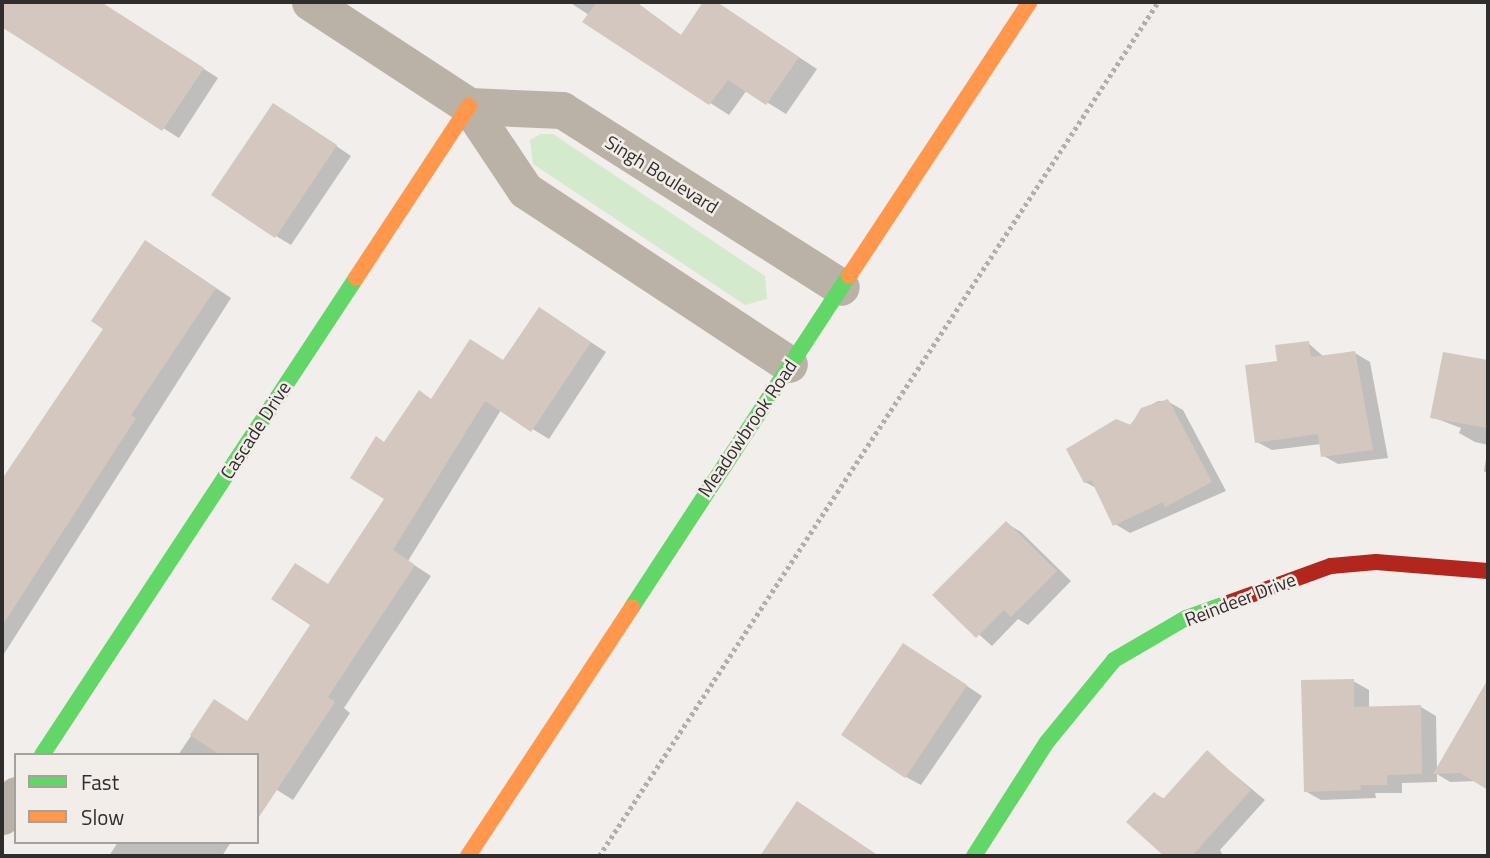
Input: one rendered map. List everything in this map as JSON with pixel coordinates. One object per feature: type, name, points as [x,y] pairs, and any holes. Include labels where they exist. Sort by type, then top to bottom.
[{"type":"street","points":[[310,2],[469,106],[525,190],[789,364]]},
{"type":"street","name":"Meadowbrook Road","points":[[468,856],[789,364],[1030,2]]},
{"type":"street","name":"Singh Boulevard","points":[[469,106],[562,110],[841,287]]},
{"type":"street","name":"Cascade Drive","points":[[43,753],[469,106]]},
{"type":"street","name":"Reindeer Drive","points":[[974,856],[1047,742],[1114,660],[1185,618],[1331,566],[1376,562],[1488,571]]},
{"type":"street","points":[[2,816],[14,797]]},
{"type":"path","points":[[599,856],[1158,2]]},
{"type":"green space","points":[[541,134],[553,134],[765,276],[767,299],[745,305],[533,164],[530,140]]},
{"type":"building","points":[[2,2],[101,2],[204,68],[162,131],[2,27]]},
{"type":"building","points":[[597,2],[635,2],[681,35],[703,2],[717,2],[799,57],[766,105],[728,80],[709,105],[582,22]]},
{"type":"building","points":[[273,103],[337,145],[275,238],[211,195]]},
{"type":"building","points":[[145,240],[216,288],[131,415],[136,418],[2,626],[2,479],[103,329],[91,321]]},
{"type":"building","points":[[539,307],[591,342],[531,432],[485,401],[393,550],[415,565],[328,697],[335,702],[259,817],[259,753],[217,753],[190,735],[214,699],[247,721],[310,625],[271,599],[295,563],[328,584],[384,499],[350,478],[376,436],[384,442],[419,390],[431,399],[470,339],[503,360]]},
{"type":"building","points":[[1309,341],[1311,357],[1355,351],[1373,450],[1321,457],[1318,434],[1255,443],[1245,365],[1277,361],[1275,345]]},
{"type":"building","points":[[1443,352],[1488,360],[1488,428],[1430,418]]},
{"type":"building","points":[[1168,399],[1212,482],[1165,507],[1163,502],[1113,526],[1091,480],[1084,483],[1066,449],[1116,419],[1131,425],[1141,408]]},
{"type":"building","points":[[1006,521],[1057,571],[1011,617],[1004,610],[976,638],[932,595]]},
{"type":"building","points":[[903,643],[967,685],[905,778],[841,735]]},
{"type":"building","points":[[1354,679],[1354,707],[1421,705],[1422,774],[1387,775],[1387,785],[1360,785],[1361,790],[1304,792],[1301,680]]},
{"type":"building","points":[[1488,679],[1488,790],[1460,773],[1433,774]]},
{"type":"building","points":[[1207,750],[1251,790],[1192,856],[1164,856],[1126,822],[1154,792],[1163,799]]},
{"type":"building","points":[[797,801],[879,856],[760,856]]},
{"type":"traffic: fast","points":[[632,607],[849,276]]},
{"type":"traffic: fast","points":[[43,753],[356,278]]},
{"type":"traffic: fast","points":[[974,856],[1047,742],[1114,660],[1186,618],[1228,603]]},
{"type":"traffic: slow","points":[[849,276],[1030,2]]},
{"type":"traffic: slow","points":[[356,278],[469,106]]},
{"type":"traffic: slow","points":[[468,856],[632,607]]},
{"type":"traffic: jam","points":[[1228,603],[1331,566],[1376,562],[1488,571]]}]
